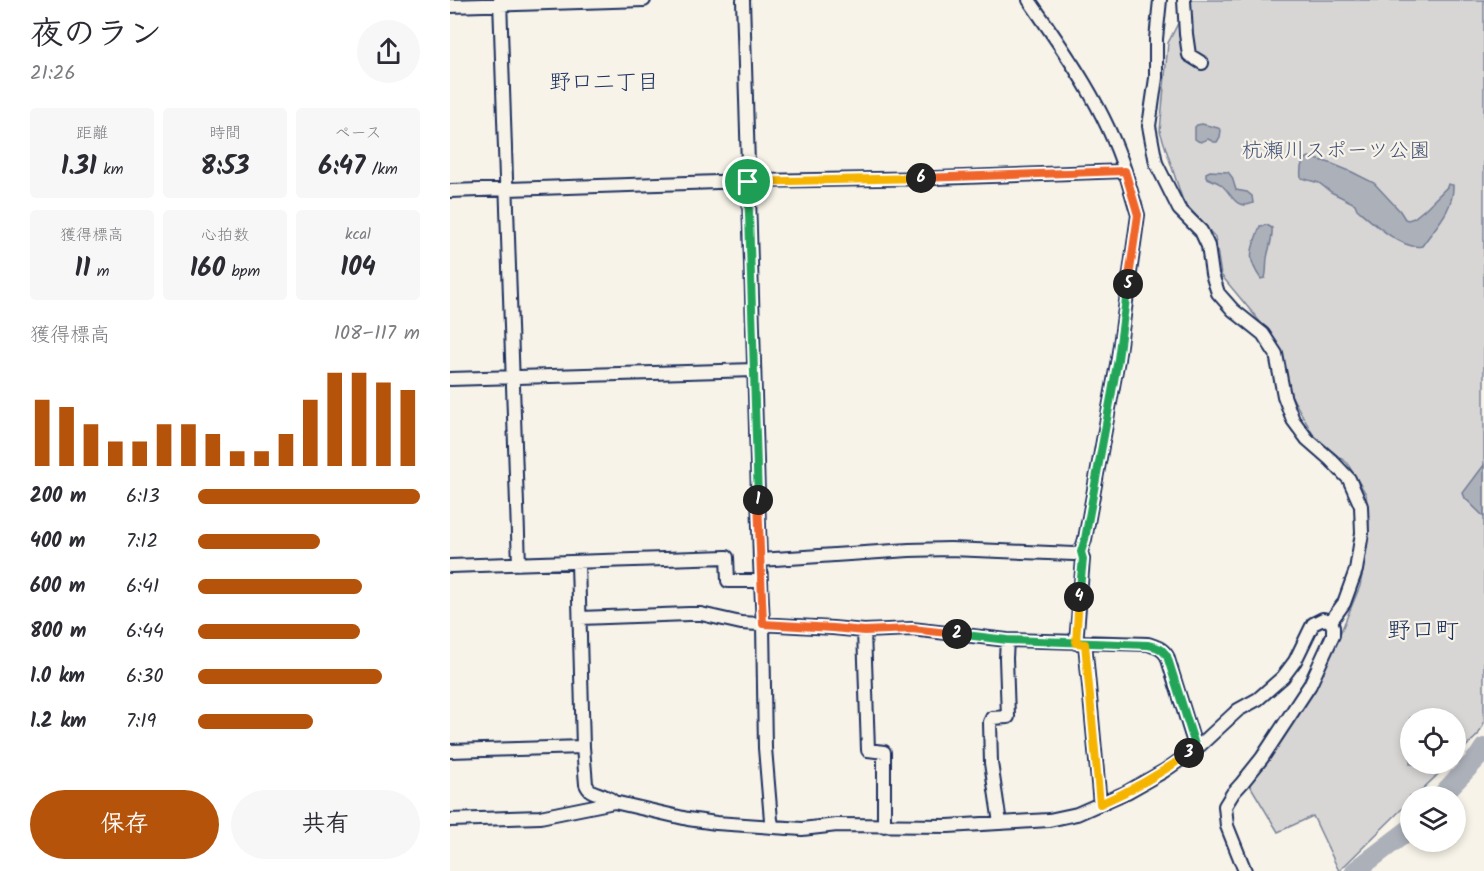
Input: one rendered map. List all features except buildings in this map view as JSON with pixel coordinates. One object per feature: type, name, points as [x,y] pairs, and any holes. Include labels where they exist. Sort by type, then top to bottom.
[{"type":"street","points":[[450,6],[500,2],[644,0]]},
{"type":"street","points":[[743,0],[765,748],[773,827]]},
{"type":"street","points":[[1030,0],[1082,79],[1117,146],[1138,215],[1118,359],[1081,552],[1083,559],[1081,643],[1100,804]]},
{"type":"street","points":[[1160,0],[1156,39],[1156,78],[1149,126],[1156,163],[1179,209],[1201,231],[1208,246],[1212,274],[1218,293],[1233,310],[1263,334],[1276,354],[1284,396],[1293,420],[1307,440],[1349,478],[1361,506],[1362,533],[1356,570],[1344,603],[1330,621]]},
{"type":"street","points":[[1184,0],[1189,55],[1202,63]]},
{"type":"street","points":[[500,2],[519,564]]},
{"type":"street","points":[[450,191],[1125,171]]},
{"type":"street","points":[[450,378],[754,370]]},
{"type":"street","points":[[760,560],[909,550],[950,549],[1074,554],[1081,552]]},
{"type":"street","points":[[450,566],[727,557],[728,581],[761,581]]},
{"type":"street","points":[[578,563],[587,788],[615,802],[716,823],[802,829],[837,825],[948,826],[1049,820],[1077,814],[1127,792],[1164,771],[1196,748],[1238,710],[1258,699],[1283,677],[1295,662],[1313,624],[1323,619],[1330,621],[1334,627],[1333,636],[1310,685],[1262,758],[1225,806],[1227,826],[1245,871]]},
{"type":"street","points":[[580,618],[701,614],[741,623],[864,631],[912,629],[1007,640],[1156,646],[1167,656],[1196,748]]},
{"type":"street","points":[[864,631],[868,750],[884,752],[884,826]]},
{"type":"street","points":[[1000,823],[991,762],[990,722],[992,718],[1008,717],[1007,640]]},
{"type":"street","points":[[450,751],[584,747]]},
{"type":"street","points":[[450,820],[540,817],[615,802]]},
{"type":"green space","name":"杭瀬川スポーツ公園","points":[[1190,0],[1484,0],[1484,723],[1478,735],[1466,746],[1466,708],[1400,708],[1400,774],[1438,774],[1426,786],[1400,786],[1400,811],[1339,871],[1313,816],[1278,832],[1248,782],[1310,693],[1340,634],[1360,586],[1369,521],[1366,494],[1347,463],[1315,438],[1291,395],[1281,350],[1221,275],[1215,237],[1183,201],[1160,131],[1168,43]]},
{"type":"shaded area","points":[[1202,124],[1221,130],[1217,142],[1208,139],[1200,142],[1195,139],[1195,127]]},
{"type":"shaded area","points":[[1309,157],[1330,163],[1374,183],[1408,220],[1425,209],[1448,184],[1453,185],[1450,202],[1443,218],[1422,246],[1406,244],[1379,227],[1357,209],[1355,204],[1319,183],[1301,178],[1304,160]]},
{"type":"shaded area","points":[[1210,171],[1228,172],[1236,190],[1247,192],[1252,196],[1253,203],[1242,205],[1237,203],[1224,187],[1206,177],[1206,173]]},
{"type":"shaded area","points":[[1267,225],[1272,228],[1272,236],[1265,278],[1261,279],[1253,265],[1251,253],[1260,226]]},
{"type":"shaded area","points":[[1484,465],[1484,517],[1463,493]]},
{"type":"waterway","points":[[1450,786],[1484,748]]},
{"type":"waterway","points":[[1355,871],[1400,837]]},
{"type":"district","name":"野口二丁目","points":[[604,81]]},
{"type":"district","name":"野口町","points":[[1423,630]]},
{"type":"route","points":[[748,182],[763,624],[864,631],[912,629],[1007,640],[1085,644],[1156,646],[1167,656],[1196,748],[1164,771],[1100,804],[1085,644],[1076,643],[1083,559],[1081,552],[1118,359],[1138,215],[1125,171],[748,182]]}]
